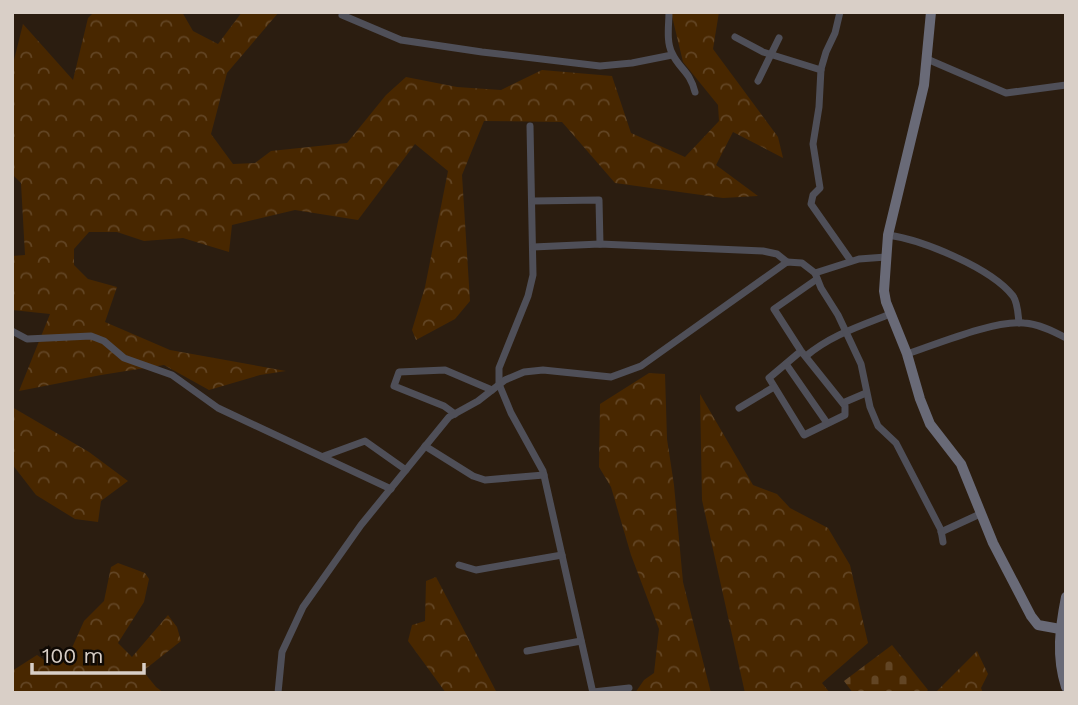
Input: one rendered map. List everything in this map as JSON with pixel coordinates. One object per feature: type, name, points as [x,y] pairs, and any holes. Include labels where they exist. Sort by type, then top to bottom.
[{"type":"street","points":[[669,12],[670,48],[692,78],[695,92]]},
{"type":"street","points":[[841,12],[821,70],[813,144],[820,188],[813,195],[811,204],[851,261]]},
{"type":"street","points":[[931,12],[924,85],[888,235],[884,291],[930,424],[961,464],[980,514],[1031,616],[1038,625],[1060,629]]},
{"type":"street","points":[[342,15],[401,40],[482,52],[600,66],[673,55]]},
{"type":"street","points":[[735,37],[771,55],[821,70]]},
{"type":"street","points":[[758,81],[779,38]]},
{"type":"street","points":[[927,59],[1006,93],[1066,85]]},
{"type":"street","points":[[530,126],[533,275],[528,296],[499,368],[499,384],[544,475],[593,693],[629,688]]},
{"type":"street","points":[[533,201],[598,200],[600,244]]},
{"type":"street","points":[[888,235],[949,252],[997,282],[1014,297],[1019,323]]},
{"type":"street","points":[[533,247],[600,244],[763,251],[777,254],[788,262],[802,263],[816,276],[846,331],[861,363],[866,393],[877,426],[887,432],[896,443],[941,532],[943,542]]},
{"type":"street","points":[[886,257],[851,261],[816,276],[774,309],[804,353],[845,402],[845,415],[804,435],[769,378],[786,363],[804,353],[846,331],[890,314]]},
{"type":"street","points":[[278,693],[282,652],[295,622],[361,525],[425,446],[455,414],[478,401],[499,384],[524,372],[543,370],[611,377],[633,370],[788,262]]},
{"type":"street","points":[[907,354],[997,326],[1019,323],[1053,331],[1066,338]]},
{"type":"street","points":[[12,331],[27,339],[51,340],[70,335],[91,335],[104,341],[124,358],[172,375],[218,408],[391,489]]},
{"type":"street","points":[[786,363],[827,424]]},
{"type":"street","points":[[455,414],[444,406],[397,388],[394,384],[398,375],[401,371],[445,370],[492,390]]},
{"type":"street","points":[[739,408],[774,387]]},
{"type":"street","points":[[845,402],[866,393]]},
{"type":"street","points":[[324,456],[365,441],[406,470]]},
{"type":"street","points":[[425,446],[473,476],[485,480],[544,475]]},
{"type":"street","points":[[941,532],[980,514]]},
{"type":"street","points":[[459,565],[475,570],[562,555]]},
{"type":"street","points":[[1066,597],[1059,652],[1066,687]]},
{"type":"street","points":[[527,651],[581,641]]},
{"type":"green space","points":[[94,12],[182,12],[193,31],[218,44],[242,12],[279,12],[227,73],[211,134],[233,164],[255,163],[271,151],[347,143],[386,95],[406,77],[457,87],[501,90],[542,70],[612,76],[631,133],[685,157],[719,121],[718,105],[683,62],[671,12],[719,12],[713,49],[778,137],[783,158],[733,132],[716,165],[758,196],[723,198],[615,183],[562,122],[484,121],[462,175],[470,301],[455,319],[416,340],[412,330],[425,287],[448,171],[415,144],[358,220],[295,210],[232,225],[229,252],[183,238],[144,241],[117,232],[89,232],[74,249],[74,265],[88,279],[117,287],[105,322],[170,350],[286,371],[260,375],[209,390],[164,365],[19,391],[50,314],[12,310],[12,256],[25,255],[21,183],[12,174],[12,68],[23,24],[73,80],[88,18]]},
{"type":"green space","points":[[649,373],[665,374],[667,439],[683,582],[711,693],[635,693],[644,680],[654,673],[659,629],[631,555],[611,487],[599,467],[600,404]]},
{"type":"green space","points":[[700,394],[753,485],[777,494],[790,508],[828,528],[850,565],[868,643],[822,683],[830,693],[745,693],[702,500]]},
{"type":"green space","points":[[12,407],[89,452],[128,481],[101,501],[98,522],[75,519],[36,495],[12,464]]},
{"type":"green space","points":[[118,563],[145,573],[149,579],[144,602],[118,643],[132,657],[168,615],[177,627],[181,641],[143,671],[164,693],[12,693],[12,671],[37,655],[50,664],[58,665],[71,650],[84,621],[104,601],[111,567]]},
{"type":"green space","points":[[436,577],[497,693],[446,693],[408,641],[412,625],[425,621],[426,581]]},
{"type":"green space","points":[[892,645],[928,690],[925,693],[853,693],[844,681]]},
{"type":"green space","points":[[977,651],[988,674],[981,688],[983,693],[935,693]]}]
